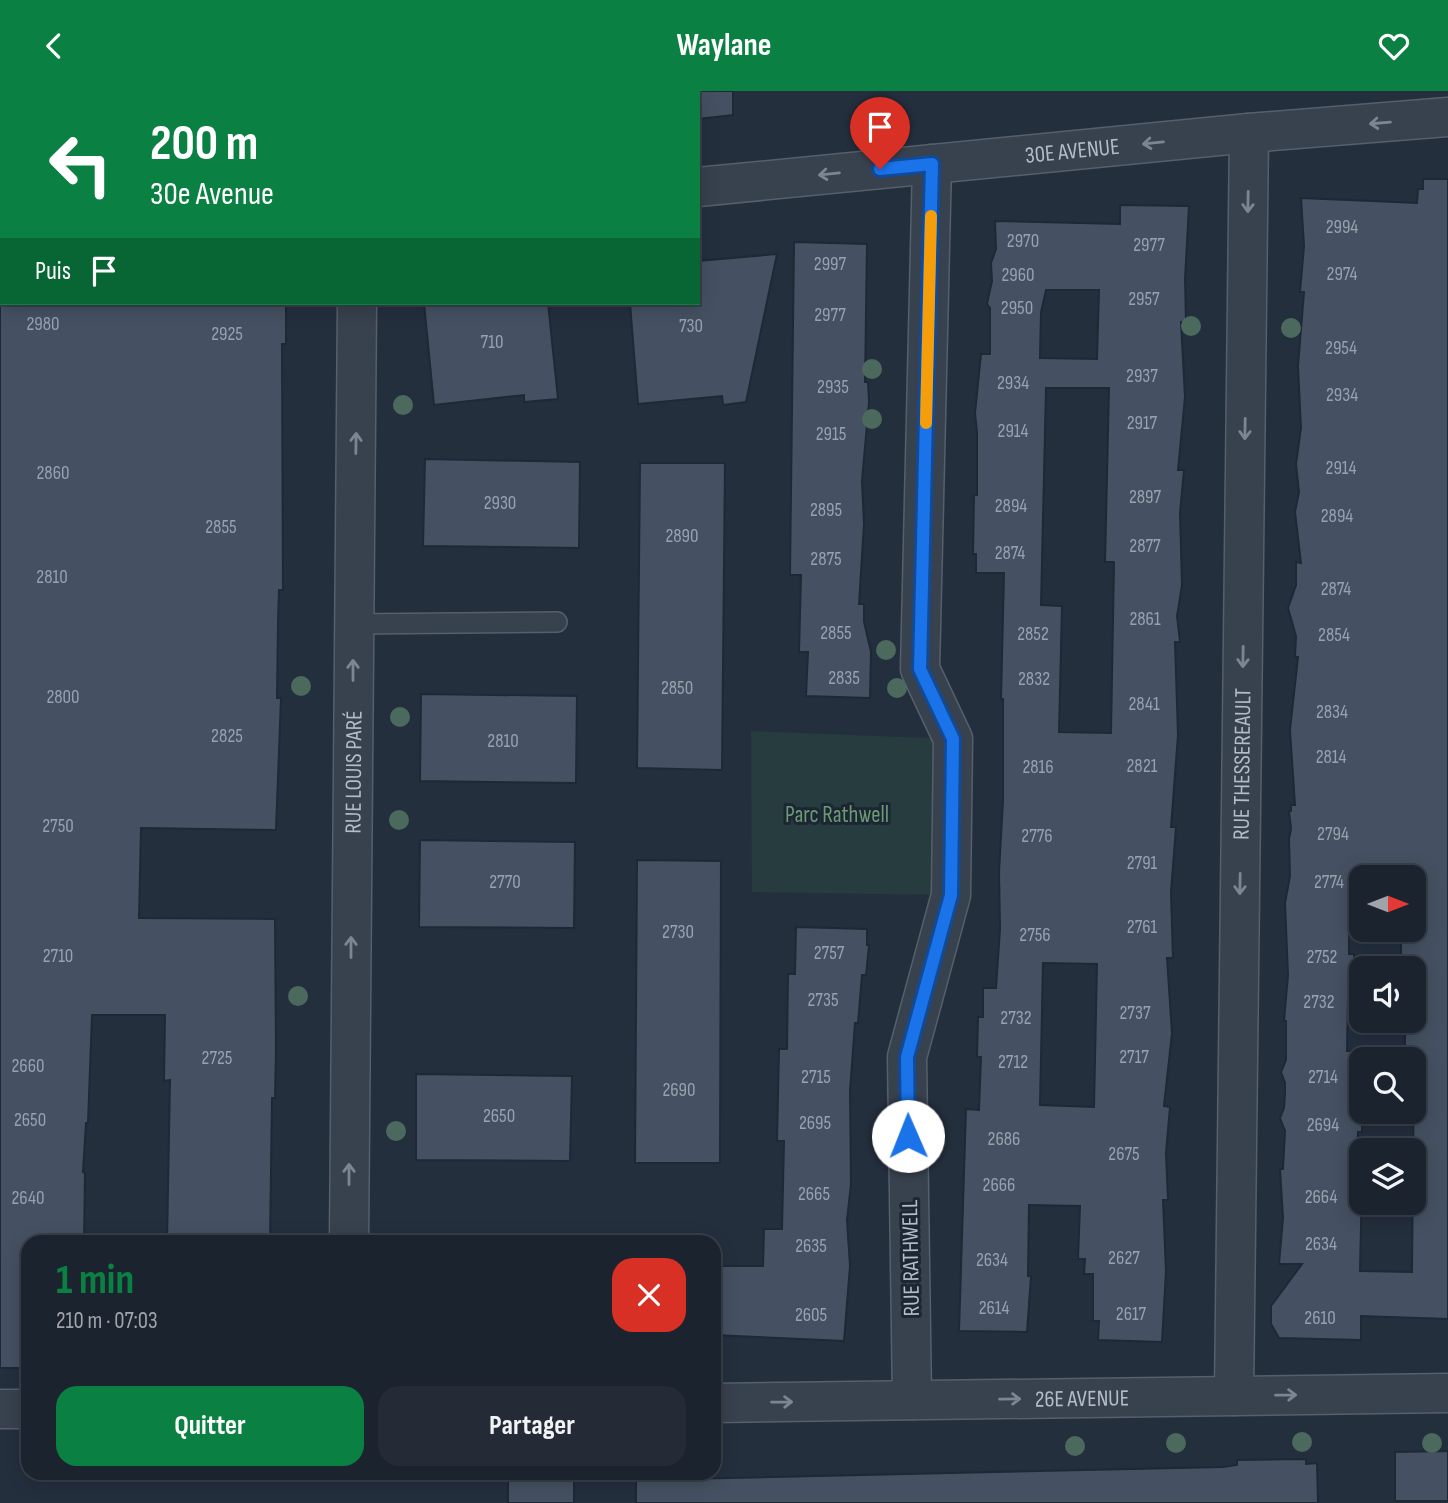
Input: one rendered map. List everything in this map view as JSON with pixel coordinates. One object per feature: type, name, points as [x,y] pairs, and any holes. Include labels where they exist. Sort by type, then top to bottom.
[{"type":"street","name":"30E AVENUE","points":[[700,187],[1249,133],[1448,117]]},
{"type":"street","name":"RUE THESSEREAULT","points":[[1234,1396],[1249,133]]},
{"type":"street","name":"RUE RATHWELL","points":[[912,1401],[907,1057],[951,895],[953,739],[920,669],[932,164]]},
{"type":"street","name":"RUE LOUIS PARÉ","points":[[349,1235],[357,305]]},
{"type":"street","name":"26E AVENUE","points":[[721,1403],[1448,1393]]},
{"type":"street","points":[[0,1409],[21,1409]]},
{"type":"lane","points":[[354,624],[557,622]]},
{"type":"green space","name":"Parc Rathwell","points":[[751,731],[953,739],[951,895],[752,892]]},
{"type":"building","points":[[700,91],[733,91],[733,115],[700,119]]},
{"type":"building","points":[[1423,179],[1448,179],[1448,1319],[1361,1316],[1361,1340],[1279,1338],[1271,1324],[1271,1306],[1302,1264],[1279,1264],[1283,1218],[1280,1169],[1283,1169],[1285,1131],[1280,1118],[1285,1094],[1281,1072],[1286,1060],[1284,1021],[1288,975],[1285,903],[1290,876],[1289,811],[1291,805],[1295,805],[1290,730],[1298,657],[1295,657],[1296,636],[1288,608],[1296,585],[1296,562],[1301,563],[1295,512],[1299,492],[1296,464],[1301,428],[1298,366],[1304,292],[1300,292],[1304,246],[1301,198],[1417,203],[1418,189],[1423,189]]},
{"type":"building","points":[[1120,205],[1189,206],[1185,279],[1186,322],[1181,322],[1185,397],[1178,470],[1184,470],[1180,513],[1182,585],[1177,616],[1180,642],[1175,642],[1178,735],[1171,827],[1176,827],[1171,892],[1173,958],[1167,958],[1172,1033],[1164,1106],[1170,1107],[1166,1153],[1168,1200],[1163,1200],[1166,1271],[1162,1342],[1098,1340],[1099,1321],[1093,1321],[1093,1274],[1084,1274],[1085,1259],[1078,1259],[1080,1206],[1029,1205],[1028,1276],[1031,1276],[1027,1332],[959,1331],[966,1109],[979,1110],[981,1057],[977,1057],[978,1017],[983,1017],[983,988],[996,988],[1000,929],[1004,573],[976,573],[976,554],[973,554],[974,495],[977,495],[975,413],[981,354],[990,354],[990,308],[987,304],[992,281],[991,263],[996,249],[995,221],[1120,224]],"holes":[[[1046,290],[1099,290],[1097,359],[1040,358],[1041,312]],[[1046,388],[1109,388],[1105,562],[1114,562],[1111,733],[1059,732],[1062,606],[1041,605]],[[1043,963],[1097,964],[1094,1107],[1040,1105]]]},
{"type":"building","points":[[794,242],[867,244],[865,382],[868,382],[869,402],[862,481],[864,524],[859,604],[864,604],[864,622],[871,652],[870,698],[806,696],[808,652],[799,652],[801,575],[790,575]]},
{"type":"building","points":[[777,254],[746,402],[723,405],[722,396],[638,404],[630,305],[700,305],[700,261]]},
{"type":"building","points":[[0,305],[286,305],[286,344],[282,344],[283,590],[279,590],[278,622],[277,698],[281,698],[276,830],[141,828],[139,918],[275,919],[276,1051],[275,1098],[272,1098],[270,1235],[167,1235],[170,1080],[164,1081],[165,1015],[92,1015],[88,1123],[83,1172],[84,1235],[21,1235],[21,1368],[0,1368]]},
{"type":"building","points":[[424,305],[548,305],[558,399],[524,402],[524,395],[434,405]]},
{"type":"building","points":[[425,459],[580,462],[579,548],[423,546]]},
{"type":"building","points":[[640,463],[725,463],[722,770],[637,768]]},
{"type":"building","points":[[421,694],[577,696],[576,783],[420,781]]},
{"type":"building","points":[[420,840],[575,842],[574,928],[419,927]]},
{"type":"building","points":[[637,860],[721,861],[720,1163],[635,1163]]},
{"type":"building","points":[[796,927],[867,929],[869,945],[866,975],[862,975],[858,1023],[855,1023],[850,1091],[851,1184],[847,1220],[850,1266],[844,1341],[721,1335],[721,1266],[763,1266],[764,1229],[782,1229],[784,1141],[777,1141],[779,1049],[787,1049],[788,974],[795,974]]},
{"type":"building","points":[[416,1074],[572,1076],[570,1161],[416,1160]]},
{"type":"building","points":[[1448,1451],[1448,1501],[1395,1501],[1395,1452]]},
{"type":"building","points":[[1306,1459],[1306,1464],[1317,1463],[1318,1503],[636,1503],[636,1480],[1223,1467],[1237,1465],[1237,1460]]},
{"type":"building","points":[[508,1480],[574,1480],[574,1503],[508,1503]]},
{"type":"slow traffic","points":[[926,423],[931,216]]},
{"type":"route","points":[[880,169],[932,164],[920,669],[953,739],[951,895],[907,1057],[908,1136]]}]
